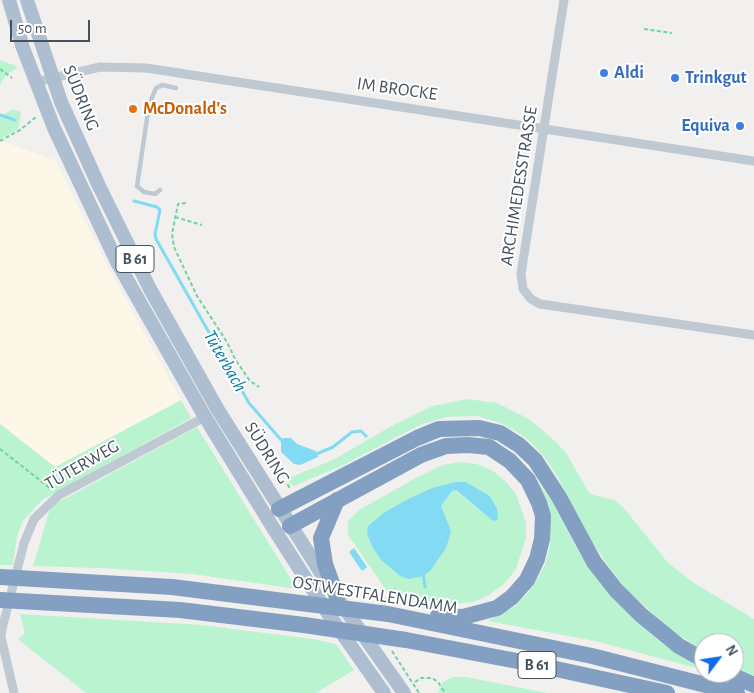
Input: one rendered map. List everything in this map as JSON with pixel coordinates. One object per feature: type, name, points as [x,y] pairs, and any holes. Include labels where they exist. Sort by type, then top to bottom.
[{"type":"highway","points":[[280,509],[417,438],[439,429],[470,427],[500,433],[519,445],[535,460],[559,497],[594,562],[616,590],[641,615],[664,634],[694,654]]},
{"type":"highway","points":[[290,526],[421,455],[446,446],[468,445],[489,447],[510,461],[528,480],[543,516],[542,539],[538,559],[527,580],[512,597],[497,608],[463,617],[388,614]]},
{"type":"highway","points":[[337,500],[322,538],[325,564],[337,597]]},
{"type":"highway","name":"OSTWESTFALENDAMM","points":[[1,578],[172,587],[388,614],[592,656],[737,693]]},
{"type":"highway","name":"B 61","points":[[0,600],[180,610],[304,625],[406,640],[533,664],[667,693]]},
{"type":"main road","name":"SÜDRING","points":[[9,0],[36,82],[63,148],[117,262],[205,417],[272,526],[327,612],[384,693]]},
{"type":"main road","name":"SÜDRING","points":[[27,0],[52,78],[98,186],[150,289],[218,410],[290,526],[404,692]]},
{"type":"main road","points":[[280,509],[272,526],[290,526]]},
{"type":"street","name":"ARCHIMEDESSTRASSE","points":[[564,0],[522,274],[523,290],[540,304],[754,335]]},
{"type":"street","name":"IM BROCKE","points":[[36,82],[100,67],[141,68],[754,161]]},
{"type":"street","name":"TÜTERWEG","points":[[14,693],[1,637],[30,526],[39,513],[59,494],[205,417]]},
{"type":"lane","points":[[160,190],[155,194],[144,192],[137,186],[149,105],[156,88],[162,86],[176,88]]},
{"type":"path","points":[[644,29],[672,33]]},
{"type":"path","points":[[0,69],[12,78]]},
{"type":"path","points":[[0,141],[38,116]]},
{"type":"path","points":[[186,203],[178,204],[172,241],[194,290],[227,342],[234,360],[250,381],[259,387]]},
{"type":"path","points":[[175,216],[202,225]]},
{"type":"path","points":[[0,448],[59,494]]},
{"type":"path","points":[[404,692],[421,678],[432,678],[438,682],[445,693]]},
{"type":"shaded area","points":[[0,140],[56,161],[105,262],[181,400],[55,467],[0,424]]},
{"type":"green space","points":[[0,60],[18,67],[5,76],[0,85]]},
{"type":"green space","points":[[13,109],[21,112],[18,129],[0,139],[0,117]]},
{"type":"green space","points":[[467,399],[497,403],[529,419],[566,453],[590,494],[614,500],[623,507],[668,563],[694,583],[754,619],[754,677],[744,672],[744,633],[694,633],[694,645],[671,630],[628,591],[591,540],[557,476],[543,455],[525,437],[503,424],[478,416],[447,417],[422,424],[341,466],[294,486],[286,479],[333,460],[397,423],[433,406]]},
{"type":"green space","points":[[181,400],[191,418],[42,500],[23,521],[17,536],[13,565],[0,565],[0,424],[55,467]]},
{"type":"green space","points":[[197,427],[297,589],[192,574],[33,566],[49,512],[55,504]]},
{"type":"green space","points":[[461,462],[477,464],[493,471],[516,494],[526,523],[526,538],[516,569],[505,583],[489,595],[473,602],[454,604],[397,597],[387,591],[348,535],[348,521],[359,510],[443,465]],"holes":[[[455,482],[466,482],[490,496],[492,520],[455,490],[452,491],[441,506],[439,559],[423,576],[400,576],[382,561],[410,498],[432,488]]]},
{"type":"green space","points":[[534,476],[552,501],[580,554],[611,595],[633,619],[663,644],[694,664],[694,667],[595,641],[488,621],[515,606],[529,592],[545,565],[550,547],[550,519]]},
{"type":"green space","points":[[20,614],[201,625],[313,639],[336,644],[354,670],[316,693],[86,693],[18,639],[25,633]]},
{"type":"green space","points":[[453,677],[466,677],[547,693],[438,693],[443,682]]},
{"type":"water","points":[[283,438],[291,438],[297,444],[316,451],[318,457],[300,465],[294,464],[281,452],[281,440]]},
{"type":"water","points":[[455,482],[466,482],[490,496],[497,509],[498,519],[492,520],[456,490],[452,491],[441,506],[451,531],[446,548],[431,570],[423,576],[409,579],[400,576],[382,561],[373,548],[367,534],[368,526],[385,512],[410,498],[432,488]]},
{"type":"water","points":[[354,548],[367,567],[362,571],[349,552]]},
{"type":"waterway","name":"Tüterbach","points":[[0,115],[15,120]]},
{"type":"waterway","name":"Tüterbach","points":[[134,201],[157,207],[160,210],[155,234],[156,239],[249,403],[282,441]]},
{"type":"waterway","name":"Tüterbach","points":[[314,455],[333,447],[352,432],[361,431],[366,436]]},
{"type":"waterway","name":"Tüterbach","points":[[423,573],[425,587]]},
{"type":"place","name":"Aldi","points":[[604,73]]},
{"type":"place","name":"Trinkgut","points":[[675,78]]},
{"type":"place","name":"McDonald's","points":[[133,109]]},
{"type":"place","name":"Equiva","points":[[740,126]]}]
